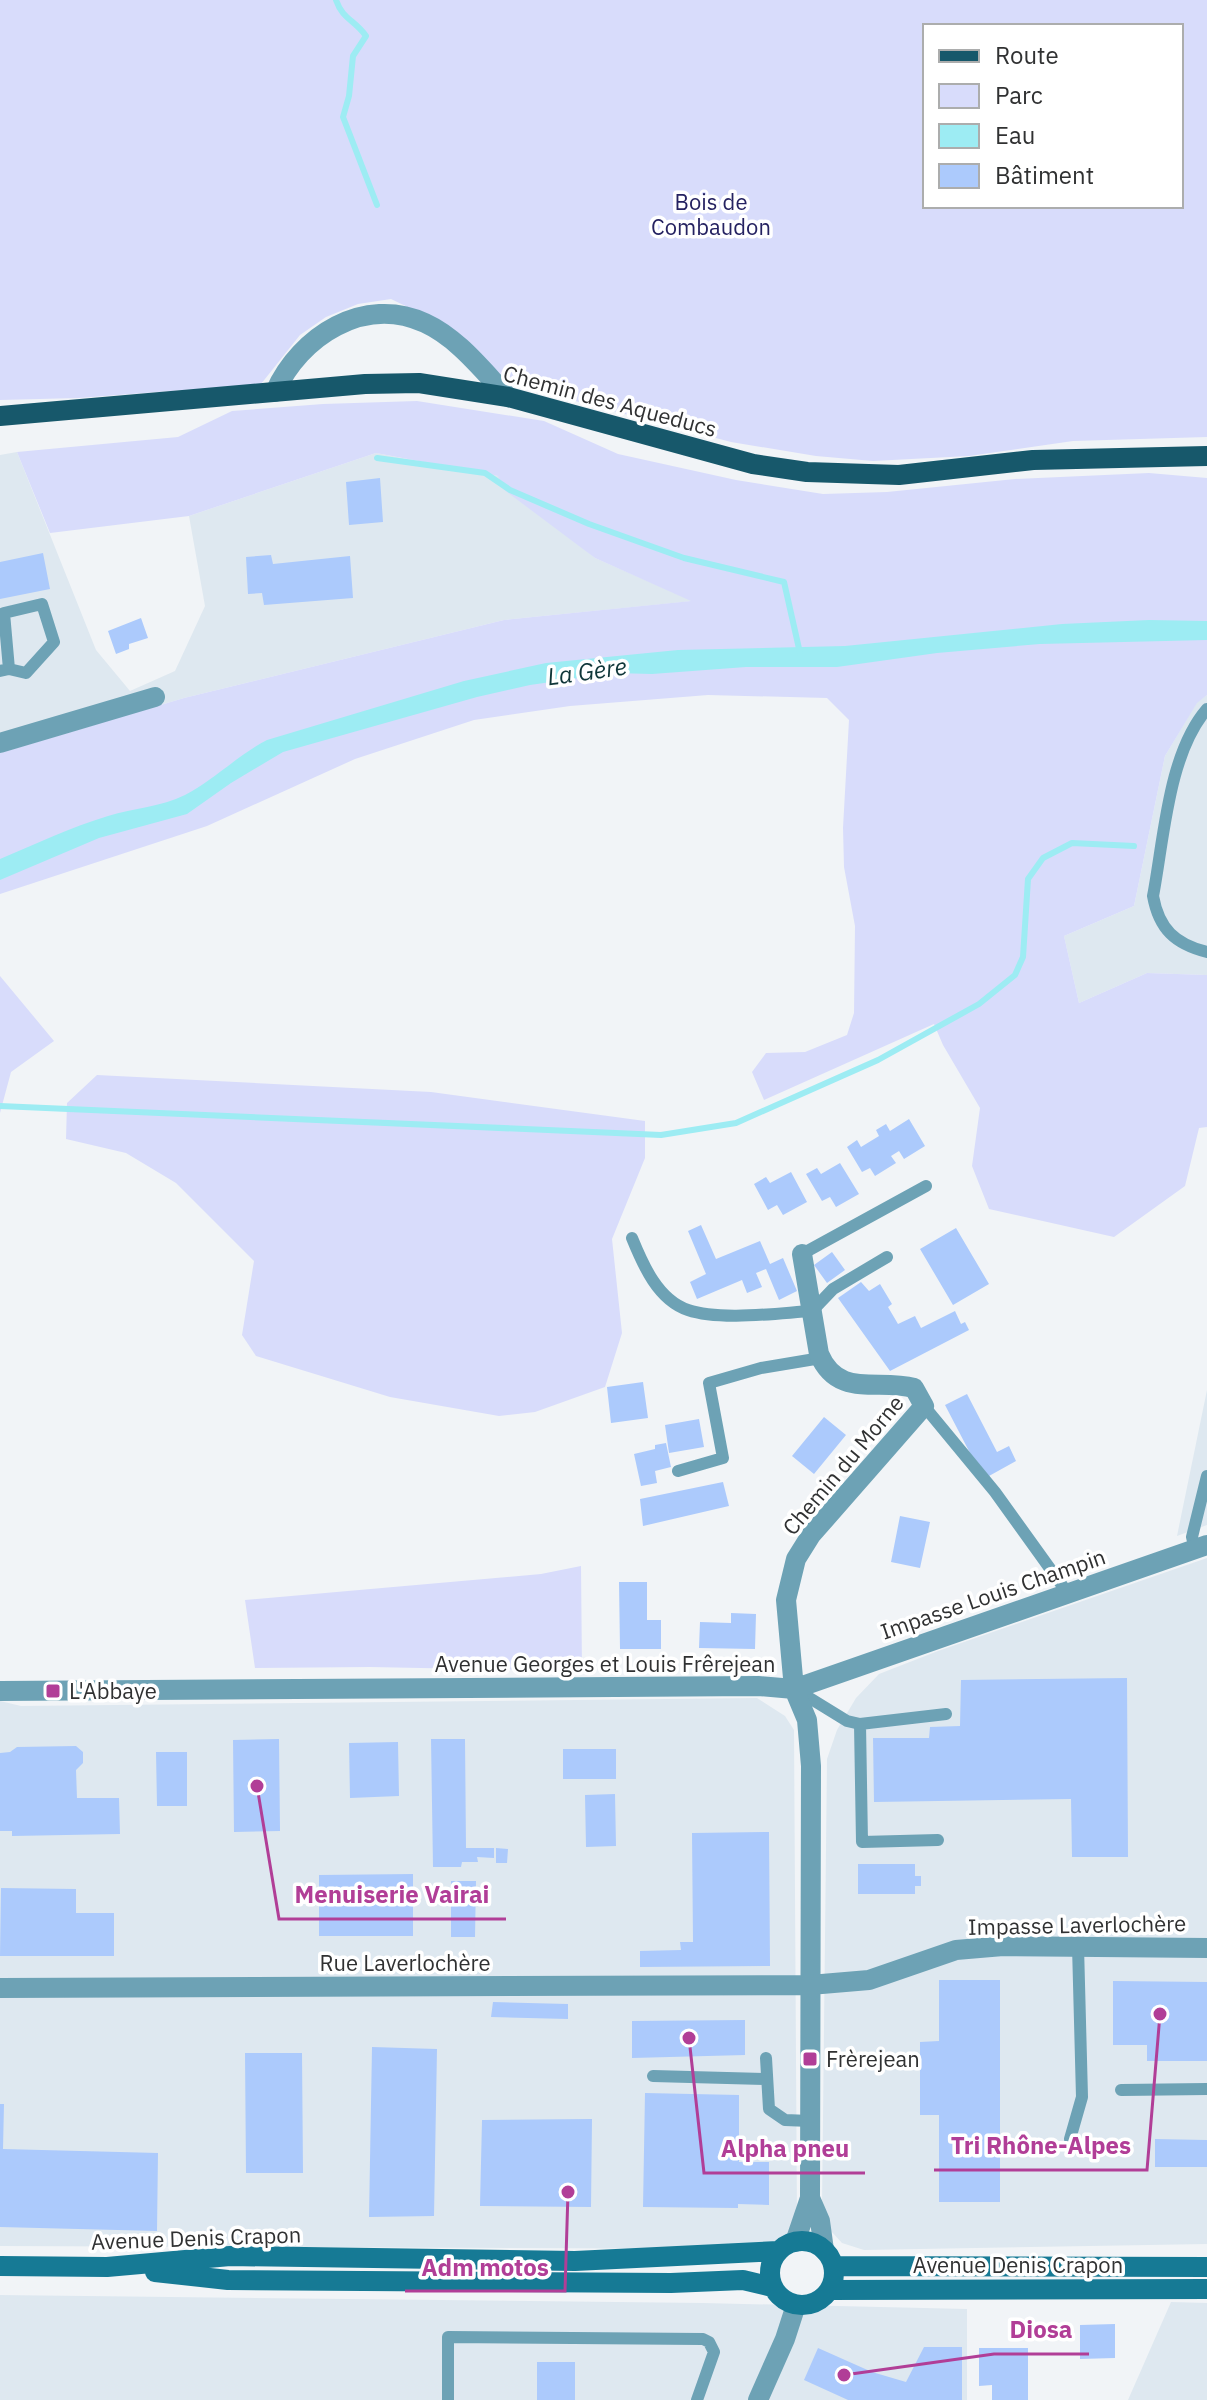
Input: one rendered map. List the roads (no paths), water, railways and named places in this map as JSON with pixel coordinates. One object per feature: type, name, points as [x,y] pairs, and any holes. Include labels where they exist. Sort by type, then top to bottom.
[{"type":"main road","name":"Chemin des Aqueducs","points":[[0,416],[365,384],[419,383],[508,397],[753,464],[807,472],[899,475],[1033,460],[1207,456]]},
{"type":"main road","points":[[810,2242],[828,2258],[833,2278],[829,2290],[815,2302],[796,2305],[778,2295],[772,2287],[771,2262],[787,2247],[810,2242]]},
{"type":"main road","name":"Avenue Denis Crapon","points":[[0,2266],[107,2267],[230,2256],[575,2261],[787,2247]]},
{"type":"main road","name":"Avenue Denis Crapon","points":[[828,2258],[1207,2267]]},
{"type":"main road","points":[[107,2267],[228,2280],[671,2283],[743,2280],[772,2287]]},
{"type":"main road","name":"Avenue Denis Crapon","points":[[829,2290],[1207,2289]]},
{"type":"street","points":[[275,392],[284,373],[329,330],[358,315],[401,314],[427,323],[447,336],[508,397]]},
{"type":"street","points":[[0,743],[155,697]]},
{"type":"street","points":[[802,1254],[821,1358]]},
{"type":"street","name":"Chemin du Morne","points":[[794,1689],[786,1600],[796,1559],[811,1535],[924,1406],[914,1388],[839,1380],[825,1367],[821,1358]]},
{"type":"street","name":"Impasse Louis Champin","points":[[794,1689],[1201,1547]]},
{"type":"street","name":"Avenue Georges et Louis Frêrejean","points":[[0,1691],[742,1686],[794,1689],[807,1720],[811,1766],[810,2198],[820,2221],[828,2258]]},
{"type":"street","name":"Impasse Laverlochère","points":[[810,1985],[880,1978],[956,1950],[1003,1946],[1207,1948]]},
{"type":"street","name":"Rue Laverlochère","points":[[0,1988],[810,1985]]},
{"type":"street","name":"Avenue Georges et Louis Frêrejean","points":[[787,2247],[810,2198]]},
{"type":"street","points":[[758,2400],[785,2339],[796,2305]]},
{"type":"lane","points":[[42,604],[54,642],[26,673],[4,670],[4,613],[42,604]]},
{"type":"lane","points":[[1207,709],[1193,726],[1178,762],[1153,896],[1157,915],[1176,940],[1207,952]]},
{"type":"lane","points":[[802,1254],[926,1186]]},
{"type":"lane","points":[[632,1238],[646,1270],[660,1289],[688,1310],[732,1315],[812,1311],[833,1289],[887,1257]]},
{"type":"lane","points":[[678,1471],[723,1458],[709,1383],[761,1368],[821,1358]]},
{"type":"lane","points":[[924,1406],[995,1492],[1069,1595]]},
{"type":"lane","points":[[1201,1547],[1192,1537],[1207,1476]]},
{"type":"lane","points":[[794,1689],[847,1721],[860,1724],[946,1714]]},
{"type":"lane","points":[[860,1724],[862,1842],[938,1840]]},
{"type":"lane","points":[[1070,2139],[1082,2097],[1078,1946]]},
{"type":"lane","points":[[766,2058],[769,2109],[785,2120],[810,2121]]},
{"type":"lane","points":[[653,2076],[767,2079]]},
{"type":"lane","points":[[1121,2090],[1207,2089]]},
{"type":"lane","points":[[448,2400],[448,2337],[703,2339],[709,2342],[714,2352],[697,2400]]},
{"type":"water","name":"La Gère","points":[[1207,621],[1207,640],[1040,644],[937,653],[837,667],[746,667],[652,674],[614,673],[530,685],[283,752],[187,814],[99,838],[0,880],[0,859],[94,820],[185,795],[267,740],[464,681],[546,663],[678,650],[845,646],[1062,624]]},
{"type":"waterway","points":[[336,0],[342,12],[366,36],[353,56],[349,96],[343,117],[377,205]]},
{"type":"waterway","points":[[377,458],[485,473],[510,490],[589,524],[684,558],[784,582],[800,653]]},
{"type":"waterway","points":[[0,1106],[661,1135],[736,1123],[878,1060],[979,1004],[1015,975],[1023,957],[1028,879],[1043,858],[1072,843],[1134,846]]},
{"type":"place","name":"L'Abbaye","points":[[53,1691]]},
{"type":"place","name":"Menuiserie Vairai","points":[[257,1786]]},
{"type":"place","name":"Tri Rhône-Alpes","points":[[1160,2014]]},
{"type":"place","name":"Alpha pneu","points":[[689,2038]]},
{"type":"place","name":"Frèrejean","points":[[810,2059]]},
{"type":"place","name":"Adm motos","points":[[568,2192]]},
{"type":"place","name":"Diosa","points":[[844,2375]]},
{"type":"park label","name":"Bois de Combaudon","points":[[711,214]]}]
